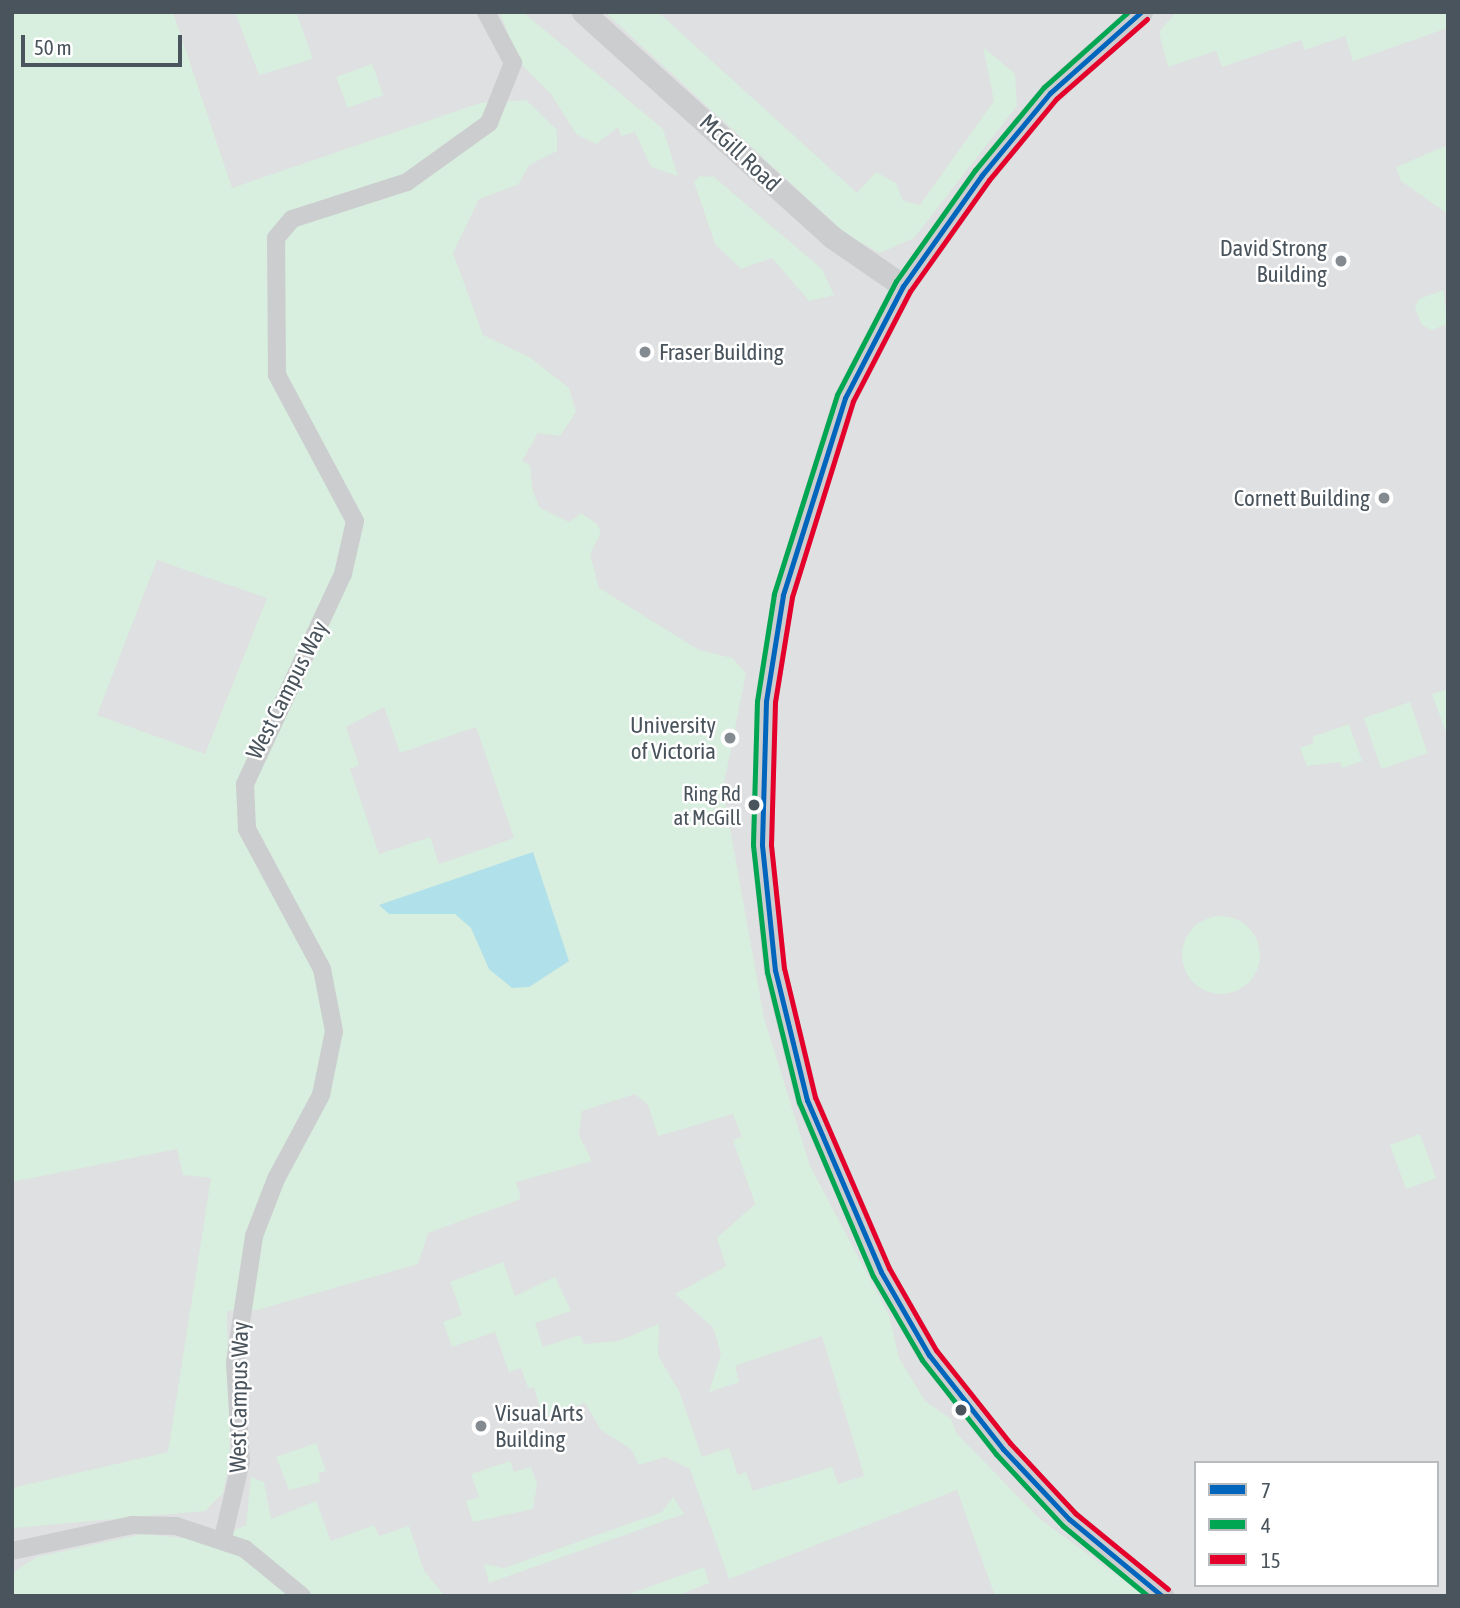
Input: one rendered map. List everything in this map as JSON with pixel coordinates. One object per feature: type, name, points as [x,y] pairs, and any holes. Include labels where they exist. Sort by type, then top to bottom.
[{"type":"street","name":"West Campus Way","points":[[223,1538],[241,1461],[235,1362],[254,1236],[327,1077],[334,1031],[322,969],[247,829],[245,784],[343,573],[355,521],[277,374],[276,238],[292,219],[407,182],[489,123],[513,63],[486,12]]},
{"type":"street","name":"McGill Road","points":[[583,12],[832,237],[903,286]]},
{"type":"street","points":[[1141,12],[1050,93],[903,286],[827,440],[783,595],[765,701],[762,794],[775,970],[824,1150],[864,1240],[929,1355],[1041,1491],[1162,1596]]},
{"type":"street","points":[[12,1550],[132,1525],[176,1526],[223,1538],[265,1562],[302,1596]]},
{"type":"shaded area","name":"University of Victoria","points":[[12,12],[1448,12],[1448,1596],[12,1596]]},
{"type":"green space","points":[[12,12],[173,12],[232,188],[480,103],[526,100],[557,130],[557,151],[529,165],[518,185],[479,199],[453,253],[483,335],[529,357],[569,388],[576,412],[560,436],[538,433],[522,461],[530,465],[533,492],[540,508],[569,522],[581,513],[597,524],[601,533],[590,554],[599,588],[699,650],[732,658],[746,673],[723,789],[764,1018],[810,1166],[889,1315],[899,1358],[925,1401],[951,1419],[957,1434],[1040,1519],[1145,1596],[995,1596],[957,1490],[729,1579],[690,1469],[665,1457],[639,1465],[631,1449],[601,1430],[585,1403],[542,1417],[534,1387],[528,1388],[521,1368],[509,1372],[495,1332],[452,1347],[443,1322],[462,1315],[450,1282],[503,1262],[515,1296],[555,1277],[571,1311],[535,1323],[543,1347],[580,1335],[584,1344],[618,1341],[659,1324],[658,1356],[679,1391],[702,1457],[729,1448],[738,1475],[746,1472],[753,1491],[832,1467],[838,1484],[864,1476],[822,1336],[735,1366],[739,1382],[709,1392],[721,1354],[713,1327],[675,1294],[726,1266],[717,1238],[755,1204],[733,1140],[742,1137],[733,1114],[658,1136],[648,1105],[635,1094],[582,1111],[579,1135],[592,1161],[516,1182],[521,1199],[428,1233],[418,1264],[257,1310],[227,1311],[230,1458],[223,1493],[205,1511],[12,1528],[12,1488],[168,1452],[211,1178],[183,1175],[177,1149],[12,1182]],"holes":[[[157,560],[267,598],[205,754],[97,715]],[[384,707],[400,753],[476,727],[514,838],[439,864],[430,837],[379,854],[350,769],[359,765],[346,727]]]},
{"type":"green space","points":[[235,12],[296,12],[313,59],[259,75]]},
{"type":"green space","points":[[500,12],[523,12],[663,129],[678,176],[651,167],[635,132],[621,136],[618,127],[596,144],[576,134],[551,94],[517,60]]},
{"type":"green space","points":[[605,12],[658,12],[857,193],[876,172],[896,183],[903,201],[920,205],[994,101],[983,47],[1015,74],[1017,106],[914,238],[880,253],[847,235]]},
{"type":"green space","points":[[1176,12],[1448,12],[1448,28],[1353,61],[1345,36],[1305,50],[1301,40],[1222,67],[1216,51],[1168,67],[1159,32]]},
{"type":"green space","points":[[372,64],[383,95],[348,108],[336,77]]},
{"type":"green space","points":[[1448,145],[1448,214],[1401,181],[1396,167]]},
{"type":"green space","points":[[700,176],[714,177],[822,269],[834,295],[809,301],[772,258],[741,269],[715,244],[694,182]]},
{"type":"green space","points":[[1443,290],[1448,324],[1431,330],[1422,325],[1415,308],[1419,299]]},
{"type":"green space","points":[[1448,689],[1448,738],[1432,694]]},
{"type":"green space","points":[[1410,702],[1428,753],[1381,769],[1364,718]]},
{"type":"green space","points":[[1349,724],[1362,761],[1342,768],[1340,762],[1307,766],[1300,748],[1314,743],[1312,737]]},
{"type":"green space","points":[[1213,916],[1229,916],[1243,922],[1254,933],[1260,947],[1260,963],[1254,977],[1243,988],[1229,994],[1213,994],[1199,988],[1188,977],[1182,963],[1182,947],[1188,933],[1199,922]]},
{"type":"green space","points":[[1420,1134],[1436,1178],[1406,1189],[1390,1145]]},
{"type":"green space","points":[[316,1443],[326,1471],[318,1473],[320,1482],[289,1490],[276,1457]]},
{"type":"green space","points":[[510,1461],[514,1472],[531,1467],[537,1484],[533,1509],[473,1522],[466,1501],[479,1497],[471,1474]]},
{"type":"green space","points":[[251,1477],[264,1482],[271,1519],[316,1501],[331,1541],[374,1525],[379,1536],[409,1526],[424,1571],[445,1596],[12,1596],[12,1573],[37,1557],[143,1534],[210,1541],[246,1525]]},
{"type":"green space","points":[[673,1497],[684,1514],[489,1583],[484,1564],[504,1568],[662,1512]]},
{"type":"green space","points":[[704,1567],[709,1583],[676,1596],[624,1596]]},
{"type":"water","points":[[533,852],[569,961],[529,987],[512,988],[489,969],[471,928],[455,914],[389,914],[379,905]]},
{"type":"transit line","name":"4","points":[[1128,12],[1044,87],[975,170],[896,281],[837,395],[774,594],[757,701],[753,845],[767,972],[799,1102],[873,1276],[922,1360],[996,1454],[1063,1526],[1148,1596]]},
{"type":"transit line","name":"7","points":[[1141,12],[1050,93],[982,175],[903,286],[845,398],[783,595],[766,701],[762,845],[775,970],[807,1100],[881,1272],[929,1355],[1003,1449],[1069,1519],[1162,1596]]},
{"type":"transit line","name":"15","points":[[1147,19],[1056,99],[989,180],[910,291],[853,401],[792,597],[775,702],[771,845],[784,968],[815,1097],[889,1268],[936,1350],[1010,1443],[1075,1513],[1168,1589]]},
{"type":"place","name":"David Strong Building","points":[[1341,261]]},
{"type":"place","name":"Fraser Building","points":[[645,352]]},
{"type":"place","name":"Cornett Building","points":[[1384,498]]},
{"type":"place","name":"University of Victoria","points":[[730,738]]},
{"type":"place","name":"Ring Rd at McGill","points":[[754,805]]},
{"type":"place","name":"Visual Arts Building","points":[[481,1426]]}]
